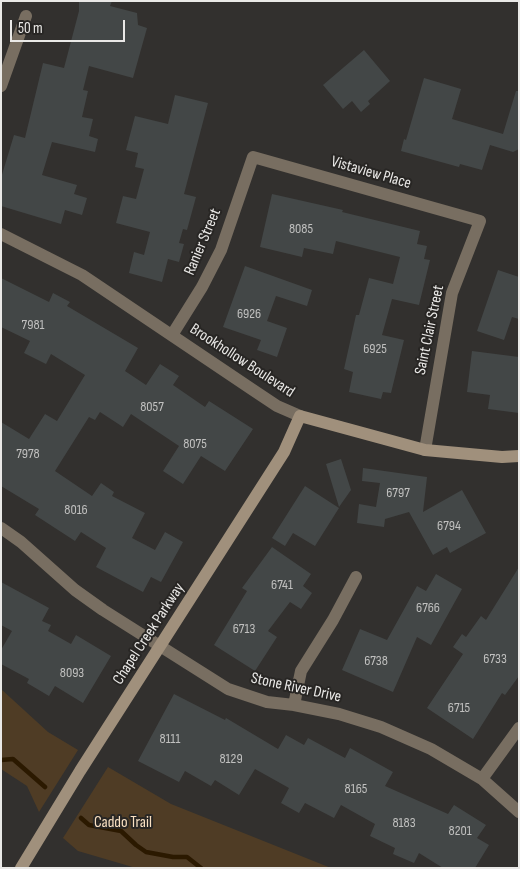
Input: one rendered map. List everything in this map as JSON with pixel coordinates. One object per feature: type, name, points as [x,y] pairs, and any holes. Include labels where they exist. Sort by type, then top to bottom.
[{"type":"street","points":[[1,86],[26,16]]},
{"type":"street","name":"Vistaview Place","points":[[253,157],[480,221]]},
{"type":"street","name":"Ranier Street","points":[[172,335],[202,287],[222,250],[253,157]]},
{"type":"street","name":"Saint Clair Street","points":[[425,450],[452,293],[480,221]]},
{"type":"street","name":"Brookhollow Boulevard","points":[[1,234],[82,275],[277,406],[300,416],[425,450],[502,457],[519,456]]},
{"type":"street","name":"Chapel Creek Parkway","points":[[20,868],[284,452],[300,416]]},
{"type":"street","name":"Stone River Drive","points":[[1,528],[22,542],[74,590],[228,689],[268,702],[339,714],[381,727],[431,749],[482,779],[519,812]]},
{"type":"street","points":[[294,705],[301,671],[333,620],[356,577]]},
{"type":"street","points":[[482,779],[519,728]]},
{"type":"green space","name":"Caddo Trail","points":[[1,689],[48,732],[78,750],[39,812],[27,786],[1,769]]},
{"type":"green space","name":"Caddo Trail","points":[[108,767],[171,804],[331,868],[136,868],[78,851],[63,838]]},
{"type":"building","points":[[79,1],[112,1],[110,6],[137,13],[138,25],[147,28],[133,78],[89,66],[83,90],[88,91],[82,117],[93,119],[89,136],[98,139],[95,152],[52,142],[42,175],[77,185],[74,194],[87,198],[82,215],[65,210],[61,224],[1,206],[1,178],[14,135],[25,138],[43,63],[64,68],[79,11]]},
{"type":"building","points":[[364,50],[390,81],[368,101],[370,104],[361,112],[352,101],[343,109],[323,85]]},
{"type":"building","points":[[424,78],[461,89],[452,119],[503,134],[516,91],[519,91],[519,149],[513,152],[490,145],[482,170],[460,164],[459,167],[401,151]]},
{"type":"building","points":[[175,95],[208,103],[184,194],[196,197],[187,230],[183,229],[179,243],[184,244],[179,262],[168,259],[162,282],[129,273],[134,252],[144,255],[150,232],[116,223],[123,196],[136,199],[144,169],[135,167],[138,153],[126,150],[135,116],[168,124]]},
{"type":"building","points":[[272,194],[343,210],[342,212],[420,231],[417,244],[427,246],[424,259],[430,260],[419,305],[392,299],[382,335],[404,340],[391,393],[383,392],[381,399],[349,392],[353,372],[344,369],[356,315],[359,315],[369,278],[393,284],[400,257],[336,241],[333,254],[304,248],[302,257],[260,247]]},
{"type":"building","points":[[245,266],[312,290],[307,306],[276,296],[267,321],[287,328],[277,357],[257,350],[261,340],[223,327]]},
{"type":"building","points":[[498,270],[519,277],[519,319],[512,317],[504,340],[477,331]]},
{"type":"building","points":[[1,278],[49,302],[53,293],[70,302],[67,306],[138,348],[125,371],[146,385],[160,364],[179,376],[173,385],[205,407],[209,401],[253,429],[225,471],[201,456],[183,484],[163,471],[179,446],[131,414],[123,427],[100,412],[95,420],[89,417],[55,471],[92,496],[101,483],[114,492],[112,496],[145,513],[132,538],[155,550],[165,532],[183,542],[161,582],[151,577],[143,592],[96,567],[106,548],[81,532],[75,541],[35,515],[39,509],[1,486],[1,422],[29,439],[45,414],[57,421],[85,375],[51,354],[46,364],[24,353],[30,341],[1,327]]},
{"type":"building","points":[[472,351],[519,357],[519,413],[488,409],[490,395],[467,392]]},
{"type":"building","points":[[341,459],[351,490],[339,507],[326,464]]},
{"type":"building","points":[[363,468],[427,477],[423,512],[462,490],[486,533],[450,553],[447,547],[433,555],[409,512],[385,519],[384,527],[357,523],[359,504],[376,507],[380,483],[362,481]]},
{"type":"building","points":[[305,486],[339,508],[315,546],[293,533],[285,546],[272,538]]},
{"type":"building","points":[[272,547],[311,574],[303,586],[312,593],[301,609],[290,602],[268,631],[277,637],[255,671],[214,645],[247,591],[242,588]]},
{"type":"building","points":[[519,567],[519,676],[505,695],[502,693],[473,739],[427,708],[463,654],[453,647],[462,634],[466,637],[481,616],[486,620]]},
{"type":"building","points":[[436,574],[462,589],[431,645],[417,637],[393,692],[342,670],[360,629],[387,640],[417,586],[426,591]]},
{"type":"building","points":[[1,582],[49,608],[42,621],[51,625],[48,631],[71,644],[76,635],[111,656],[83,703],[55,686],[49,696],[27,683],[29,679],[1,664],[1,650],[12,631],[1,625]]},
{"type":"building","points":[[174,694],[225,720],[226,718],[278,749],[286,735],[304,745],[308,738],[345,758],[350,748],[393,772],[385,786],[448,814],[454,805],[486,825],[477,838],[489,845],[475,868],[443,868],[419,853],[414,863],[393,854],[395,848],[370,836],[375,824],[341,805],[334,818],[305,803],[299,813],[281,803],[289,788],[255,769],[239,795],[215,780],[211,786],[185,771],[179,782],[138,761]]},
{"type":"waterway","points":[[1,760],[13,759],[45,787]]},
{"type":"waterway","points":[[81,818],[89,825],[121,831],[146,852],[173,857],[187,857],[201,868]]}]
